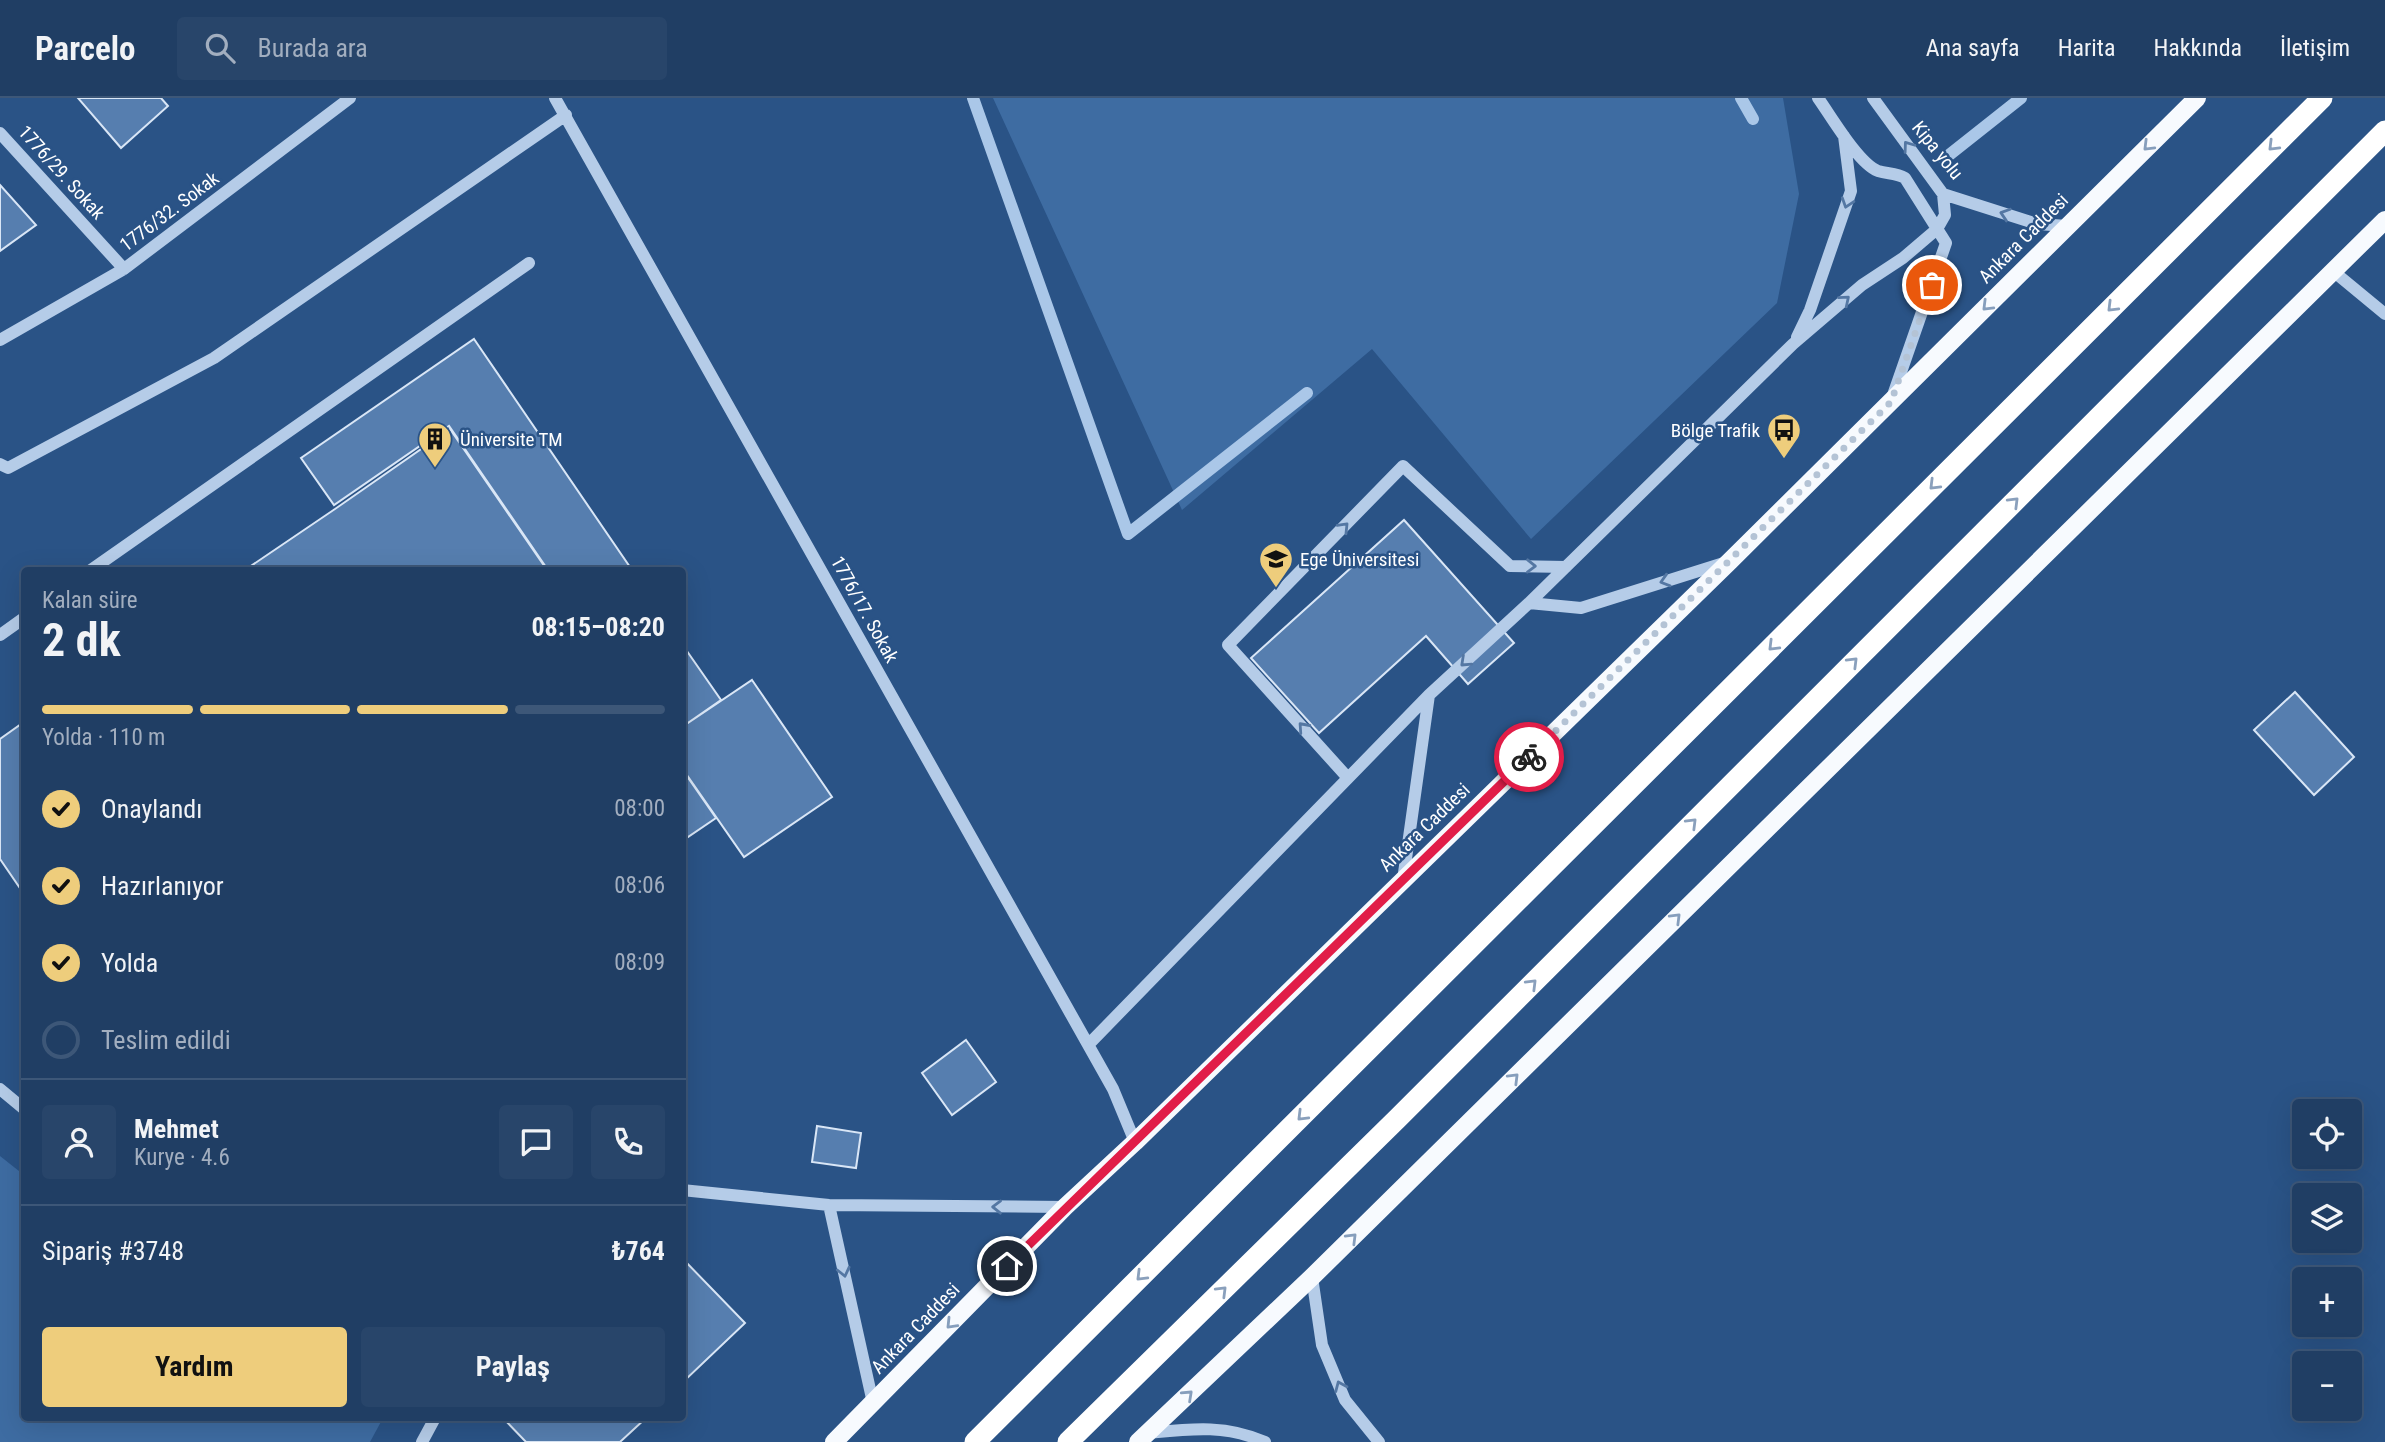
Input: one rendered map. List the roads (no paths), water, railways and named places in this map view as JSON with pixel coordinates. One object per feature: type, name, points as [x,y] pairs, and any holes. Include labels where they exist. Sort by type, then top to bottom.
[{"type":"highway","points":[[975,1442],[2322,98]]},
{"type":"highway","points":[[1068,1442],[1397,1119],[2385,131]]},
{"type":"main road","name":"Ankara Caddesi","points":[[834,1442],[1065,1207],[1135,1142],[1730,561],[2197,98]]},
{"type":"main road","points":[[1142,1438],[1312,1277],[2385,220]]},
{"type":"street","name":"1776/32. Sokak","points":[[0,340],[124,269],[350,98]]},
{"type":"street","name":"1776/17. Sokak","points":[[555,98],[1113,1089],[1135,1142]]},
{"type":"street","points":[[1818,98],[1844,136],[1867,163],[1878,171],[1894,172],[1905,178],[1946,243],[1891,402]]},
{"type":"street","name":"Kipa yolu","points":[[1872,98],[1943,194],[2037,224],[2068,226]]},
{"type":"street","points":[[0,464],[8,468],[214,358],[566,116]]},
{"type":"street","name":"1776/29. Sokak","points":[[0,133],[124,269]]},
{"type":"street","points":[[1793,344],[1810,310],[1851,191],[1844,136]]},
{"type":"street","points":[[1088,1045],[1429,695],[1529,603],[1793,344],[1863,285],[1903,258],[1937,229],[1945,215],[1943,194]]},
{"type":"street","points":[[95,567],[529,262]]},
{"type":"street","points":[[2333,271],[2385,314]]},
{"type":"street","points":[[1349,778],[1228,645],[1403,466],[1510,566],[1566,567]]},
{"type":"street","points":[[1529,603],[1581,608],[1730,561]]},
{"type":"street","points":[[0,635],[21,620]]},
{"type":"street","points":[[1403,880],[1429,695]]},
{"type":"street","points":[[0,1089],[21,1106]]},
{"type":"street","points":[[686,1190],[829,1205],[1065,1207]]},
{"type":"street","points":[[829,1205],[873,1403]]},
{"type":"street","points":[[1312,1277],[1322,1345],[1345,1400],[1379,1442]]},
{"type":"street","points":[[422,1442],[433,1421]]},
{"type":"street","points":[[1142,1438],[1203,1428],[1245,1433],[1265,1442]]},
{"type":"waterway","points":[[973,98],[1128,534],[1307,393]]},
{"type":"waterway","points":[[1741,98],[1753,119]]},
{"type":"waterway","points":[[1944,159],[2021,98]]},
{"type":"place","name":"Bölge Trafik","points":[[1784,460]]},
{"type":"place","name":"Üniversite TM","points":[[435,469]]},
{"type":"place","name":"Ege Üniversitesi","points":[[1276,589]]}]
